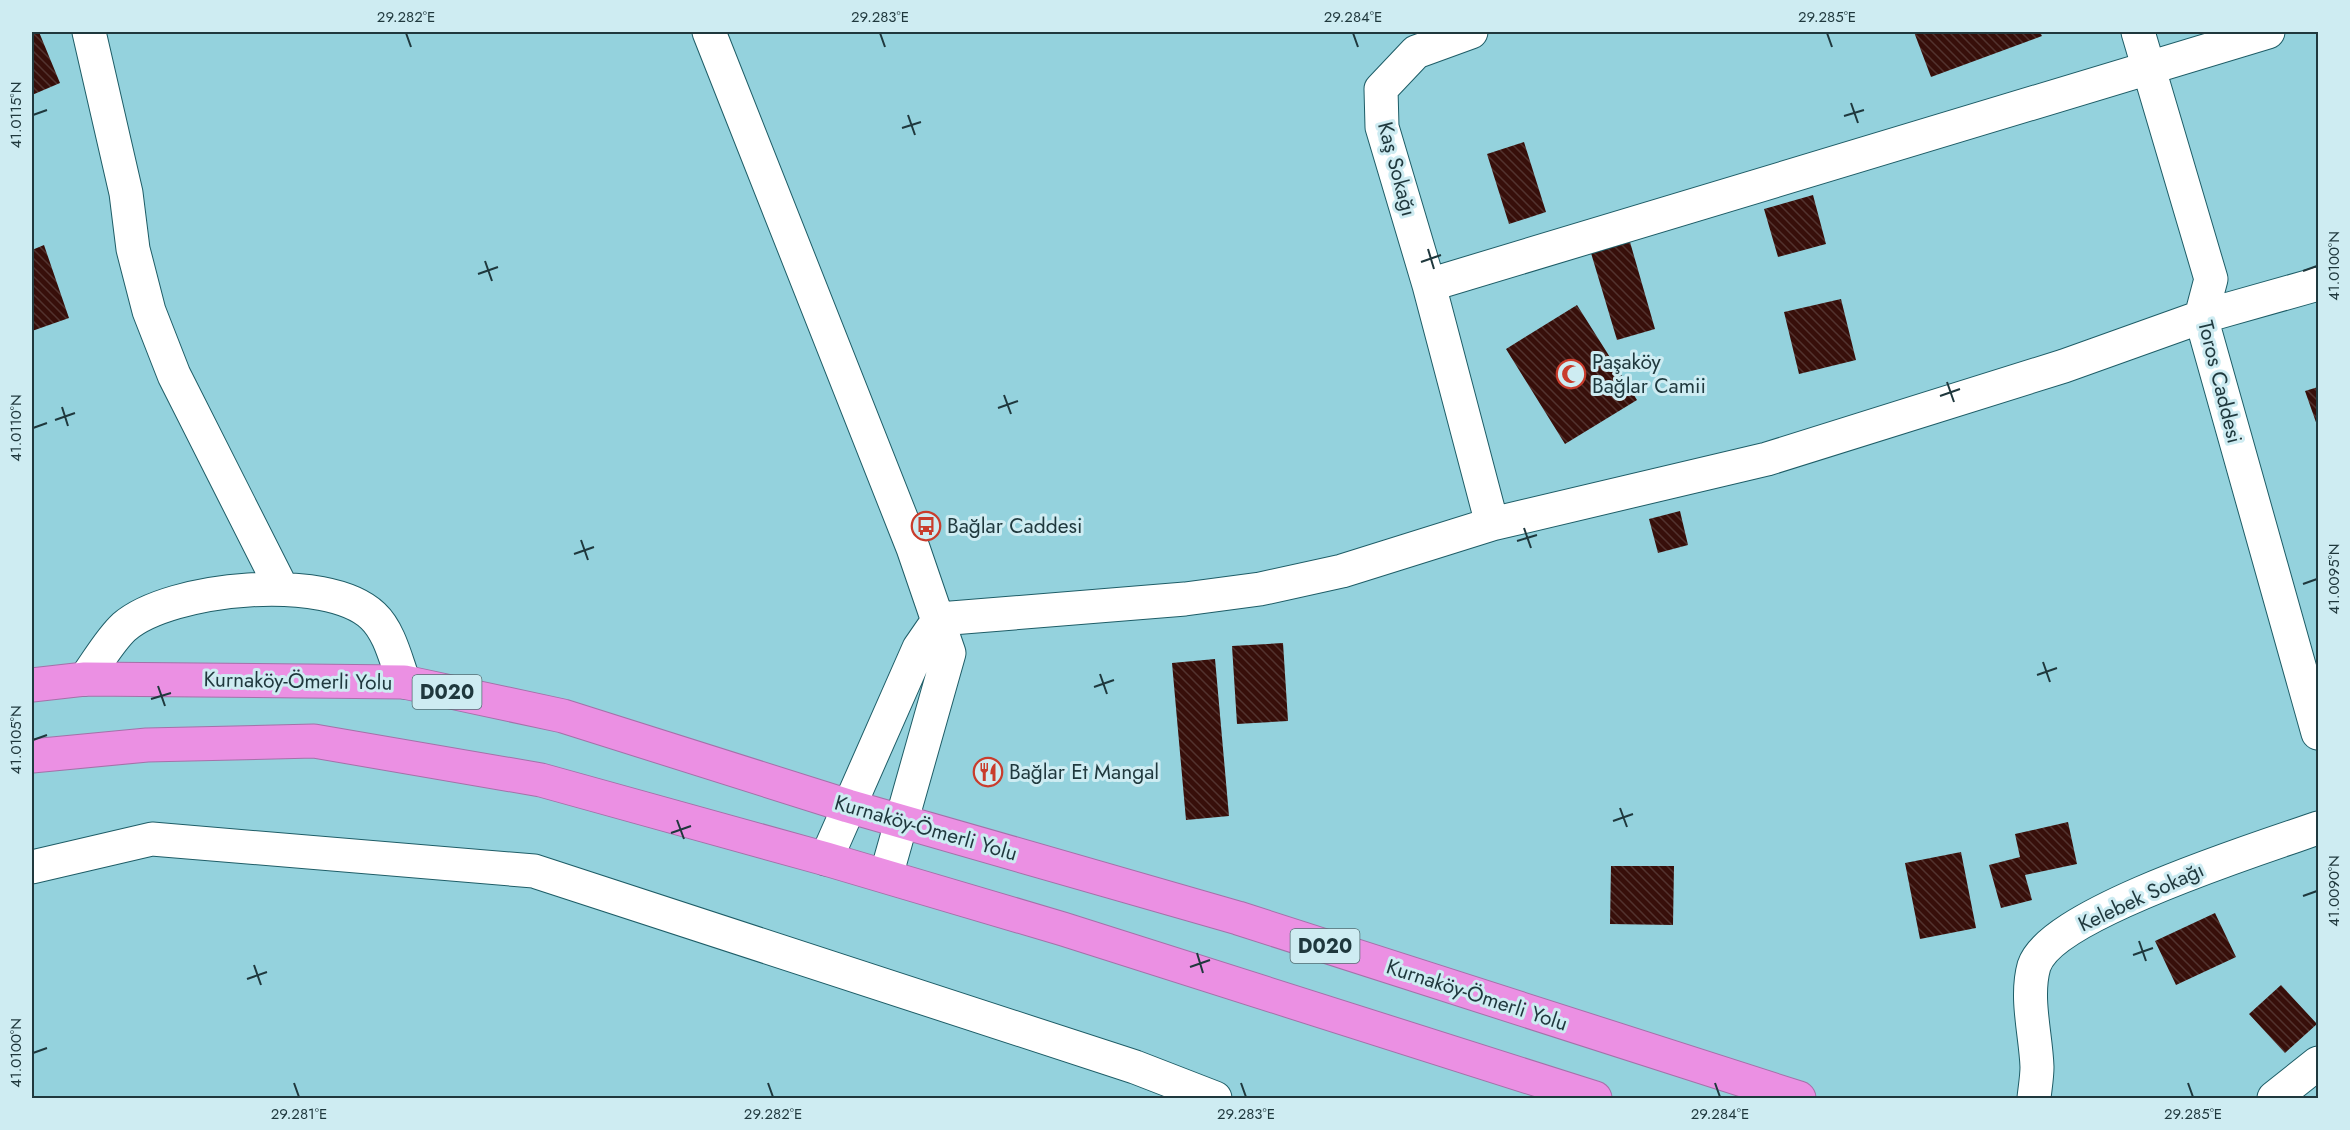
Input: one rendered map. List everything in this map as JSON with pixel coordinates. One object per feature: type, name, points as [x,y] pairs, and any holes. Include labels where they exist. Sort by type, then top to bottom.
[{"type":"highway","name":"Kurnaköy-Ömerli Yolu","points":[[32,684],[85,678],[404,682],[563,716],[848,806],[1249,922],[1799,1098]]},
{"type":"highway","points":[[32,756],[147,745],[314,741],[541,780],[886,876],[1063,929],[1595,1098]]},
{"type":"street","points":[[89,32],[123,181],[134,249],[149,311],[174,375],[282,589]]},
{"type":"street","points":[[709,32],[939,619],[949,653],[886,876]]},
{"type":"street","name":"Kaş Sokağı","points":[[1471,32],[1416,52],[1381,89],[1382,127],[1429,285],[1492,524]]},
{"type":"street","name":"Toros Caddesi","points":[[2139,32],[2211,279],[2201,317],[2319,733]]},
{"type":"street","points":[[1429,285],[2268,32]]},
{"type":"street","points":[[939,619],[1185,599],[1260,590],[1342,571],[1492,524],[1778,456],[2064,366],[2201,317],[2319,284]]},
{"type":"street","points":[[85,678],[124,627],[152,612],[192,597],[282,589],[338,597],[357,604],[384,630],[404,682]]},
{"type":"street","points":[[826,859],[919,648],[939,619]]},
{"type":"street","name":"Kelebek Sokağı","points":[[2034,1098],[2037,1069],[2030,987],[2035,964],[2060,936],[2096,914],[2221,861],[2319,828]]},
{"type":"street","points":[[32,867],[152,839],[534,871],[1123,1063],[1215,1098]]},
{"type":"street","points":[[2274,1098],[2319,1063]]},
{"type":"building","points":[[32,32],[39,32],[60,83],[32,95]]},
{"type":"building","points":[[1914,32],[2040,32],[2042,36],[1931,77]]},
{"type":"building","points":[[1524,142],[1546,212],[1509,224],[1487,154]]},
{"type":"building","points":[[1813,195],[1826,244],[1778,257],[1764,209]]},
{"type":"building","points":[[1630,242],[1655,329],[1617,340],[1591,253]]},
{"type":"building","points":[[44,245],[69,318],[32,331],[32,250]]},
{"type":"building","points":[[1841,299],[1856,360],[1799,374],[1784,312]]},
{"type":"building","name":"Paşaköy Bağlar Camii","points":[[1577,305],[1637,400],[1565,444],[1506,349]]},
{"type":"building","points":[[2318,387],[2318,428],[2305,391]]},
{"type":"building","points":[[1680,511],[1688,545],[1658,553],[1649,519]]},
{"type":"building","points":[[1283,643],[1288,721],[1237,724],[1232,646]]},
{"type":"building","points":[[1215,659],[1229,816],[1186,820],[1172,663]]},
{"type":"building","points":[[2068,822],[2077,864],[2025,875],[2032,900],[2001,908],[1989,865],[2020,857],[2015,834]]},
{"type":"building","points":[[1961,852],[1976,928],[1920,939],[1905,863]]},
{"type":"building","points":[[1611,866],[1674,866],[1673,925],[1610,924]]},
{"type":"building","points":[[2215,913],[2236,957],[2176,985],[2155,941]]},
{"type":"building","points":[[2281,985],[2317,1024],[2285,1053],[2249,1014]]},
{"type":"place","name":"Paşaköy Bağlar Camii","points":[[1571,374]]},
{"type":"place","name":"Bağlar Caddesi","points":[[926,526]]},
{"type":"place","name":"Bağlar Et Mangal","points":[[988,772]]}]
